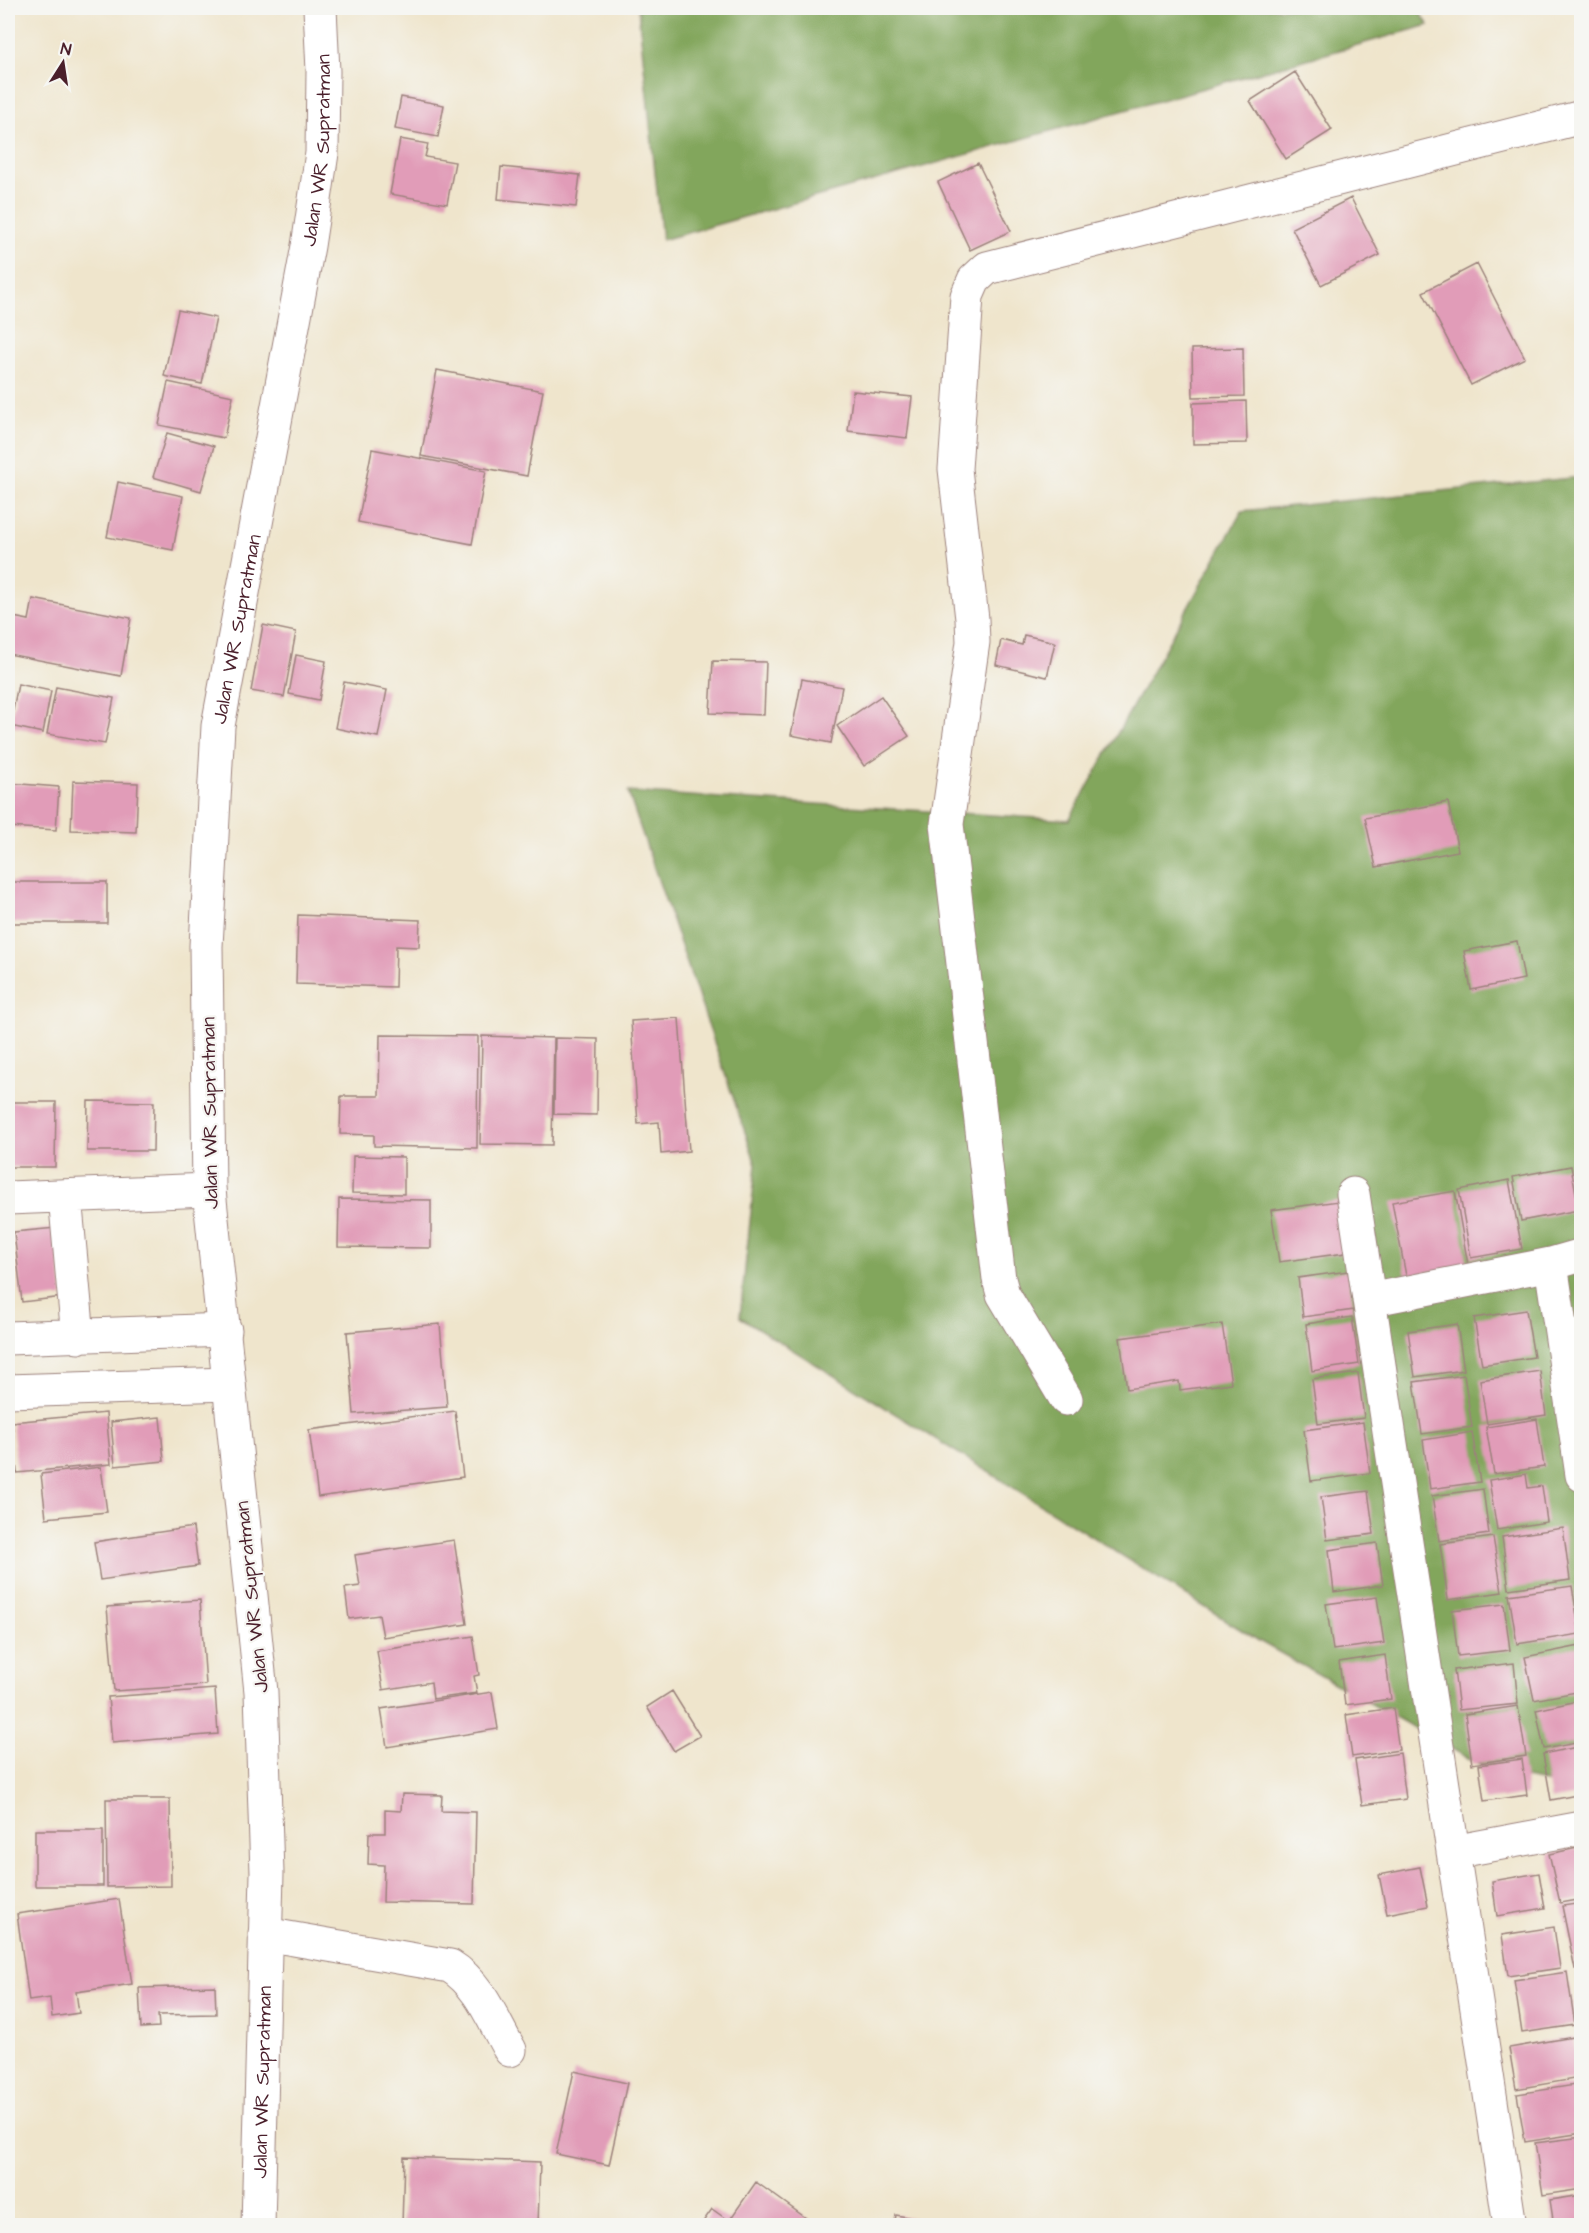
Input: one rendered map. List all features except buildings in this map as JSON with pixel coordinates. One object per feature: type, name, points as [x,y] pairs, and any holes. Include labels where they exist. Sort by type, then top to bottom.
[{"type":"main road","name":"Jalan WR Supratman","points":[[258,2226],[267,1873],[261,1692],[209,1190],[206,946],[218,726],[308,246],[322,153],[323,71],[320,8]]},
{"type":"main road","points":[[1066,1399],[1003,1294],[999,1279],[947,824],[973,642],[955,469],[967,296],[974,280],[987,268],[1581,117]]},
{"type":"main road","points":[[8,1198],[209,1190]]},
{"type":"main road","points":[[1353,1194],[1510,2226]]},
{"type":"main road","points":[[64,1196],[78,1336]]},
{"type":"main road","points":[[1369,1300],[1566,1259],[1581,1475]]},
{"type":"main road","points":[[8,1338],[225,1330]]},
{"type":"main road","points":[[8,1391],[229,1384]]},
{"type":"main road","points":[[1452,1852],[1581,1828]]},
{"type":"main road","points":[[265,1934],[450,1966],[463,1974],[474,1988],[510,2050]]},
{"type":"green space","points":[[638,8],[1416,8],[1429,25],[662,240]]},
{"type":"green space","points":[[1581,477],[1581,1788],[1495,1773],[1259,1641],[740,1317],[756,1164],[628,792],[1069,820],[1242,511]]}]
